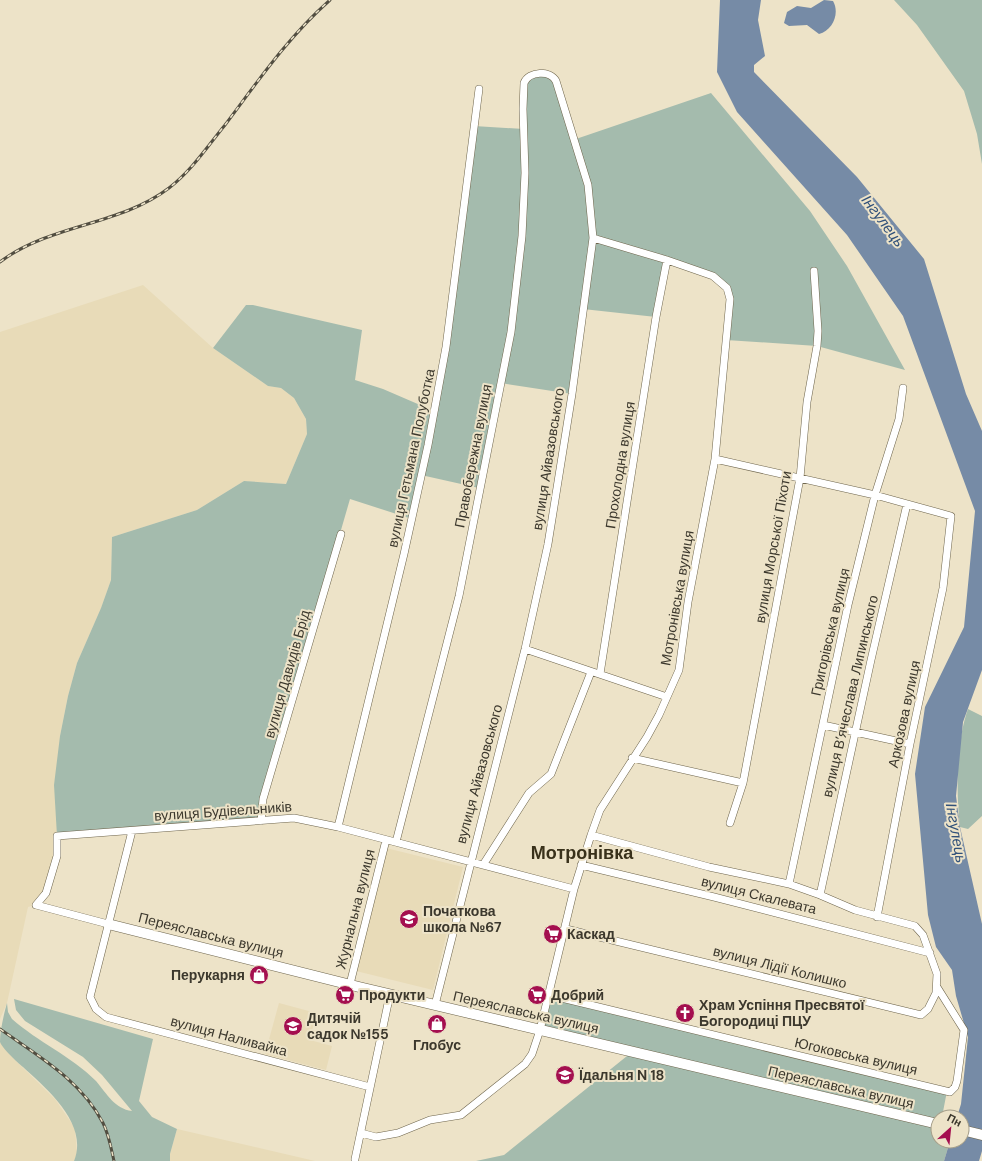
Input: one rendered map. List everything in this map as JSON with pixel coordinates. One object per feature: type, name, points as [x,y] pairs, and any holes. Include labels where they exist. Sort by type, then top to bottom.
[{"type":"street","name":"вулиця Айвазовського","points":[[434,1005],[525,649],[548,544],[572,394],[593,238],[588,185],[556,81],[550,74],[535,75]]},
{"type":"street","name":"Правобережна вулиця","points":[[396,842],[459,596],[511,332],[522,236],[525,173],[523,109],[524,82],[526,79],[535,75]]},
{"type":"street","name":"вулиця Гетьмана Полуботка","points":[[338,827],[404,554],[428,445],[446,347],[479,89]]},
{"type":"street","name":"Мотронівська вулиця","points":[[540,1030],[566,929],[574,889],[600,810],[632,758],[647,737],[675,680],[680,662],[688,602],[715,459],[730,299],[727,288],[714,276],[593,238]]},
{"type":"street","name":"Прохолодна вулиця","points":[[600,674],[656,317],[667,260]]},
{"type":"street","name":"вулиця Морської Піхоти","points":[[730,823],[743,783],[800,478],[807,402],[817,346],[818,331],[814,271]]},
{"type":"street","name":"Григорівська вулиця","points":[[789,884],[848,605],[875,495],[899,419],[903,388]]},
{"type":"street","points":[[715,459],[875,495],[907,504]]},
{"type":"street","name":"Аркозова вулиця","points":[[877,917],[910,744],[943,588],[951,516],[907,504]]},
{"type":"street","name":"вулиця В’ячеслава Липинського","points":[[820,894],[907,504]]},
{"type":"street","name":"вулиця Давидів Брід","points":[[261,821],[263,799],[340,534]]},
{"type":"street","points":[[525,649],[667,697]]},
{"type":"street","points":[[483,865],[529,793],[551,774],[592,672]]},
{"type":"street","points":[[823,725],[910,744]]},
{"type":"street","points":[[632,758],[743,783]]},
{"type":"street","name":"вулиця Будівельників","points":[[108,924],[36,905],[46,893],[57,856],[58,836],[261,821],[278,818],[294,818],[338,827],[574,889]]},
{"type":"street","points":[[108,924],[132,831]]},
{"type":"street","points":[[591,835],[709,867],[789,884],[820,894],[838,903],[877,917],[915,926],[923,935],[930,953]]},
{"type":"street","name":"Журнальна вулиця","points":[[350,984],[386,840]]},
{"type":"street","name":"вулиця Скалевата","points":[[581,865],[714,897],[930,953]]},
{"type":"street","name":"Переяславська вулиця","points":[[108,924],[434,1005],[930,1122]]},
{"type":"street","name":"вулиця Наливайка","points":[[108,924],[90,998],[96,1009],[106,1017],[370,1087]]},
{"type":"street","name":"вулиця Лідії Колишко","points":[[566,929],[921,1015],[928,1009],[937,987],[937,974],[930,953]]},
{"type":"street","name":"Югоковська вулиця","points":[[549,995],[950,1092],[955,1087],[957,1082],[964,1030],[937,987]]},
{"type":"street","points":[[356,1159],[390,994]]},
{"type":"street","points":[[361,1134],[376,1137],[398,1133],[430,1120],[461,1115],[525,1064],[532,1054],[540,1030]]},
{"type":"street","points":[[970,1132],[982,1135]]},
{"type":"shaded area","points":[[143,285],[213,348],[268,386],[281,388],[294,398],[306,419],[307,434],[286,484],[244,481],[197,510],[112,537],[111,580],[101,608],[77,663],[68,696],[60,736],[57,836],[46,893],[36,905],[28,907],[7,1003],[0,1019],[0,332]]},
{"type":"shaded area","name":"Початкова школа №67","points":[[386,848],[463,867],[433,990],[356,971]]},
{"type":"shaded area","name":"Дитячій садок №155","points":[[279,1003],[316,1013],[310,1040],[332,1046],[326,1070],[265,1054]]},
{"type":"shaded area","points":[[0,1042],[15,1060],[55,1099],[75,1128],[77,1154],[74,1161],[0,1161]]},
{"type":"shaded area","points":[[177,1129],[315,1161],[170,1161],[170,1154]]},
{"type":"green space","points":[[894,0],[982,0],[982,164],[977,134],[964,91],[917,25]]},
{"type":"green space","points":[[552,75],[573,140],[711,93],[810,211],[847,266],[905,370],[817,346],[726,340],[730,299],[722,283],[667,260],[656,317],[583,309],[572,394],[500,383],[479,488],[421,475],[412,519],[350,499],[263,799],[261,821],[57,836],[54,785],[60,736],[68,696],[77,663],[101,608],[111,580],[112,537],[197,510],[244,481],[286,484],[307,434],[306,419],[294,398],[281,388],[268,386],[213,348],[246,305],[253,305],[362,330],[355,380],[383,389],[434,411],[474,126],[524,129],[523,109],[528,77]]},
{"type":"green space","points":[[968,709],[982,716],[982,816],[968,829],[960,827],[958,767],[961,736]]},
{"type":"green space","points":[[549,995],[947,1091],[944,1109],[930,1109],[930,1149],[948,1149],[944,1161],[476,1161],[504,1155],[632,1052],[540,1030]]},
{"type":"green space","points":[[14,999],[153,1039],[139,1101],[152,1117],[177,1129],[170,1154],[170,1161],[74,1161],[77,1147],[76,1134],[71,1121],[63,1108],[43,1086],[10,1055],[0,1042],[1,1027],[7,1003],[8,1012],[12,1019],[86,1072],[116,1104],[126,1110],[132,1111],[102,1075],[83,1057],[25,1021],[16,1010]]},
{"type":"water","name":"Інгулець","points":[[720,0],[761,0],[758,20],[765,56],[754,65],[754,72],[857,177],[924,259],[966,394],[982,431],[982,670],[963,722],[956,796],[960,827],[982,924],[982,1151],[979,1161],[944,1161],[948,1149],[970,1149],[970,1109],[959,1109],[968,1037],[956,996],[952,970],[936,947],[928,915],[915,774],[925,707],[964,627],[975,511],[903,316],[847,235],[737,112],[717,72]]},
{"type":"water","points":[[824,0],[833,1],[836,11],[834,20],[824,32],[819,34],[807,25],[789,26],[784,23],[787,12],[797,6],[811,8]]},
{"type":"railway","points":[[0,262],[20,249],[40,240],[129,210],[149,201],[169,188],[185,174],[199,158],[287,44],[330,0]]},
{"type":"railway","points":[[0,1029],[58,1070],[83,1094],[103,1123],[114,1161]]},
{"type":"place","name":"Початкова школа №67","points":[[409,919]]},
{"type":"place","name":"Каскад","points":[[553,934]]},
{"type":"place","name":"Перукарня","points":[[259,975]]},
{"type":"place","name":"Продукти","points":[[345,995]]},
{"type":"place","name":"Добрий","points":[[537,995]]},
{"type":"place","name":"Храм Успіння Пресвятої Богородиці ПЦУ","points":[[685,1013]]},
{"type":"place","name":"Глобус","points":[[437,1024]]},
{"type":"place","name":"Дитячій садок №155","points":[[293,1026]]},
{"type":"place","name":"Їдальня N 18","points":[[565,1075]]},
{"type":"district","name":"Мотронівка","points":[[582,853]]}]
